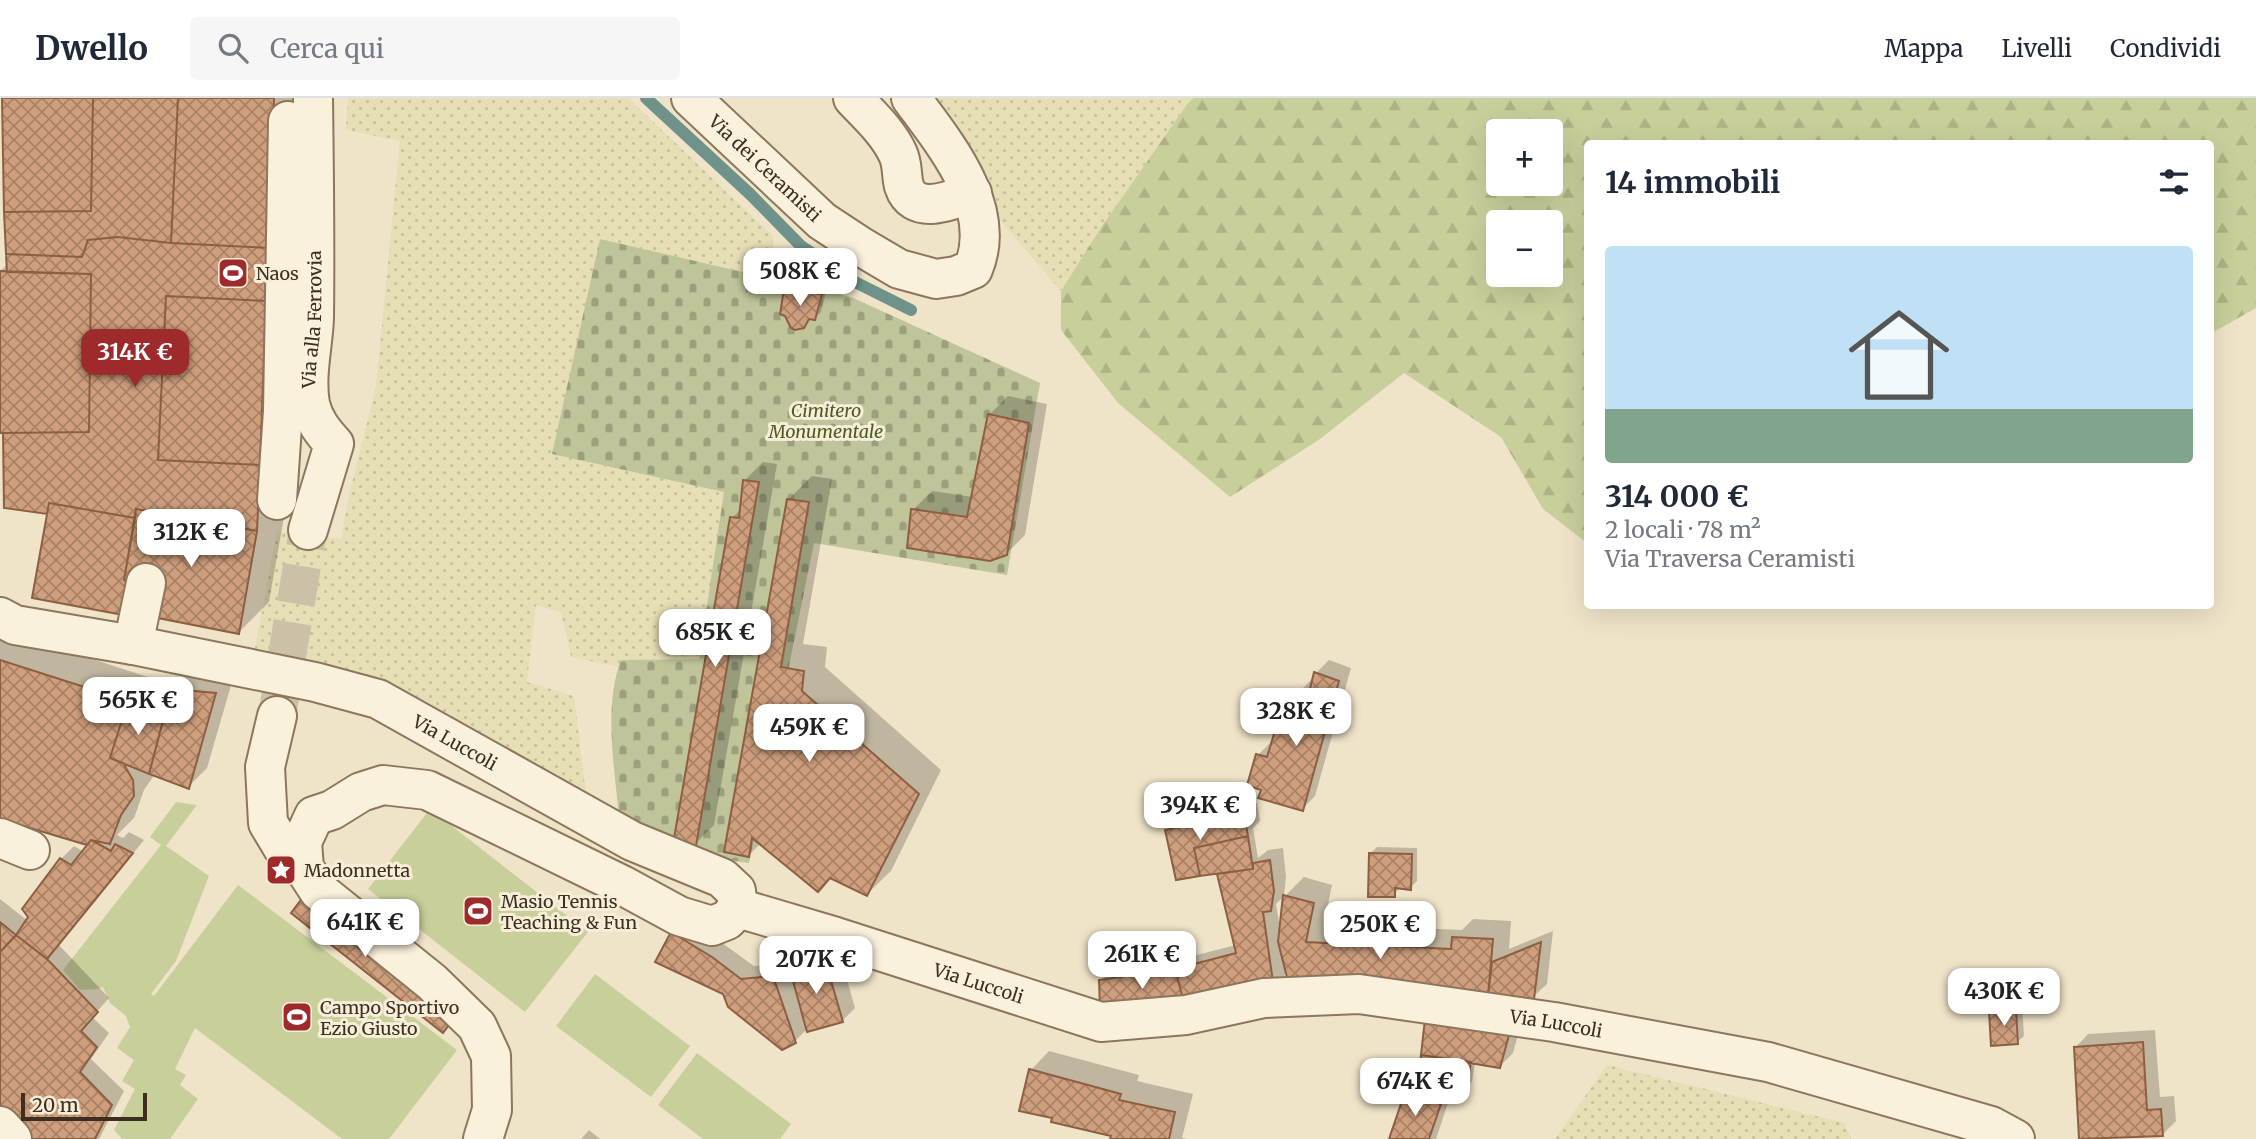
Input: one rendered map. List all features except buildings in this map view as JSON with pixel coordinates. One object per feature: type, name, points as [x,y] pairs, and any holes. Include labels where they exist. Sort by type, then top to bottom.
[{"type":"street","points":[[277,500],[283,411],[289,98]]},
{"type":"street","name":"Via alla Ferrovia","points":[[308,530],[334,444],[317,426],[310,403],[315,227],[313,98]]},
{"type":"street","name":"Via dei Ceramisti","points":[[691,98],[822,221],[899,269],[936,279],[956,276],[973,269],[980,253],[977,214],[972,193],[950,153],[911,98]]},
{"type":"street","points":[[853,98],[878,124],[897,151],[903,167],[904,186],[909,194],[928,205],[947,202],[972,193]]},
{"type":"street","points":[[133,645],[146,583]]},
{"type":"street","name":"Via Luccoli","points":[[0,617],[15,625],[133,645],[315,682],[378,699],[632,841],[722,878],[736,891],[738,908],[1101,1023],[1186,1015],[1264,998],[1359,994],[1554,1022],[1768,1062],[1991,1126],[2015,1139]]},
{"type":"street","points":[[277,716],[265,766],[268,823],[283,848],[304,868],[319,891],[432,982],[477,1026],[491,1056],[492,1111],[483,1139]]},
{"type":"street","points":[[304,868],[302,842],[314,816],[332,810],[361,792],[383,785],[427,790],[697,923],[712,926],[727,920],[738,908]]},
{"type":"street","points":[[0,1126],[12,1139]]},
{"type":"shaded area","points":[[348,98],[628,98],[773,236],[771,280],[600,239],[553,454],[725,492],[699,659],[621,660],[618,667],[571,657],[561,612],[536,605],[527,682],[574,696],[587,802],[254,653],[277,531],[341,539],[376,387],[400,141],[346,130]]},
{"type":"shaded area","points":[[912,98],[1194,98],[1100,229],[1061,291],[963,177]]},
{"type":"shaded area","points":[[1607,1065],[1845,1123],[1851,1139],[1555,1139]]},
{"type":"green space","points":[[1194,98],[2256,98],[2256,308],[2214,332],[2214,140],[1584,140],[1584,541],[1543,509],[1501,437],[1404,373],[1320,439],[1230,497],[1118,403],[1061,330],[1061,291],[1100,229]]},
{"type":"green space","name":"Cimitero Monumentale","points":[[600,239],[851,297],[1040,383],[1007,575],[814,543],[749,863],[672,852],[619,818],[611,718],[621,660],[699,659],[724,492],[552,454]]},
{"type":"green space","name":"Campo Sportivo Ezio Giusto","points":[[176,802],[197,805],[166,846],[209,876],[176,961],[151,994],[154,996],[238,885],[457,1050],[389,1139],[342,1139],[195,1028],[175,1069],[186,1075],[180,1085],[198,1099],[170,1139],[122,1139],[114,1130],[135,1089],[122,1081],[134,1060],[117,1048],[130,1027],[126,1016],[110,1003],[103,987],[80,990],[63,970],[161,845],[150,837]]},
{"type":"green space","name":"Masio Tennis Teaching & Fun","points":[[430,809],[588,932],[525,1012],[368,889]]},
{"type":"green space","points":[[595,974],[690,1046],[651,1097],[556,1026]]},
{"type":"green space","points":[[697,1053],[791,1124],[780,1139],[703,1139],[658,1105]]},
{"type":"waterway","points":[[646,98],[750,194],[801,246],[855,282],[911,310]]},
{"type":"tunnel","points":[[277,716],[308,530]]},
{"type":"place","name":"Naos","points":[[233,273]]},
{"type":"place","name":"Madonnetta","points":[[281,870]]},
{"type":"place","name":"Masio Tennis Teaching & Fun","points":[[478,911]]},
{"type":"place","name":"Campo Sportivo Ezio Giusto","points":[[297,1017]]}]
